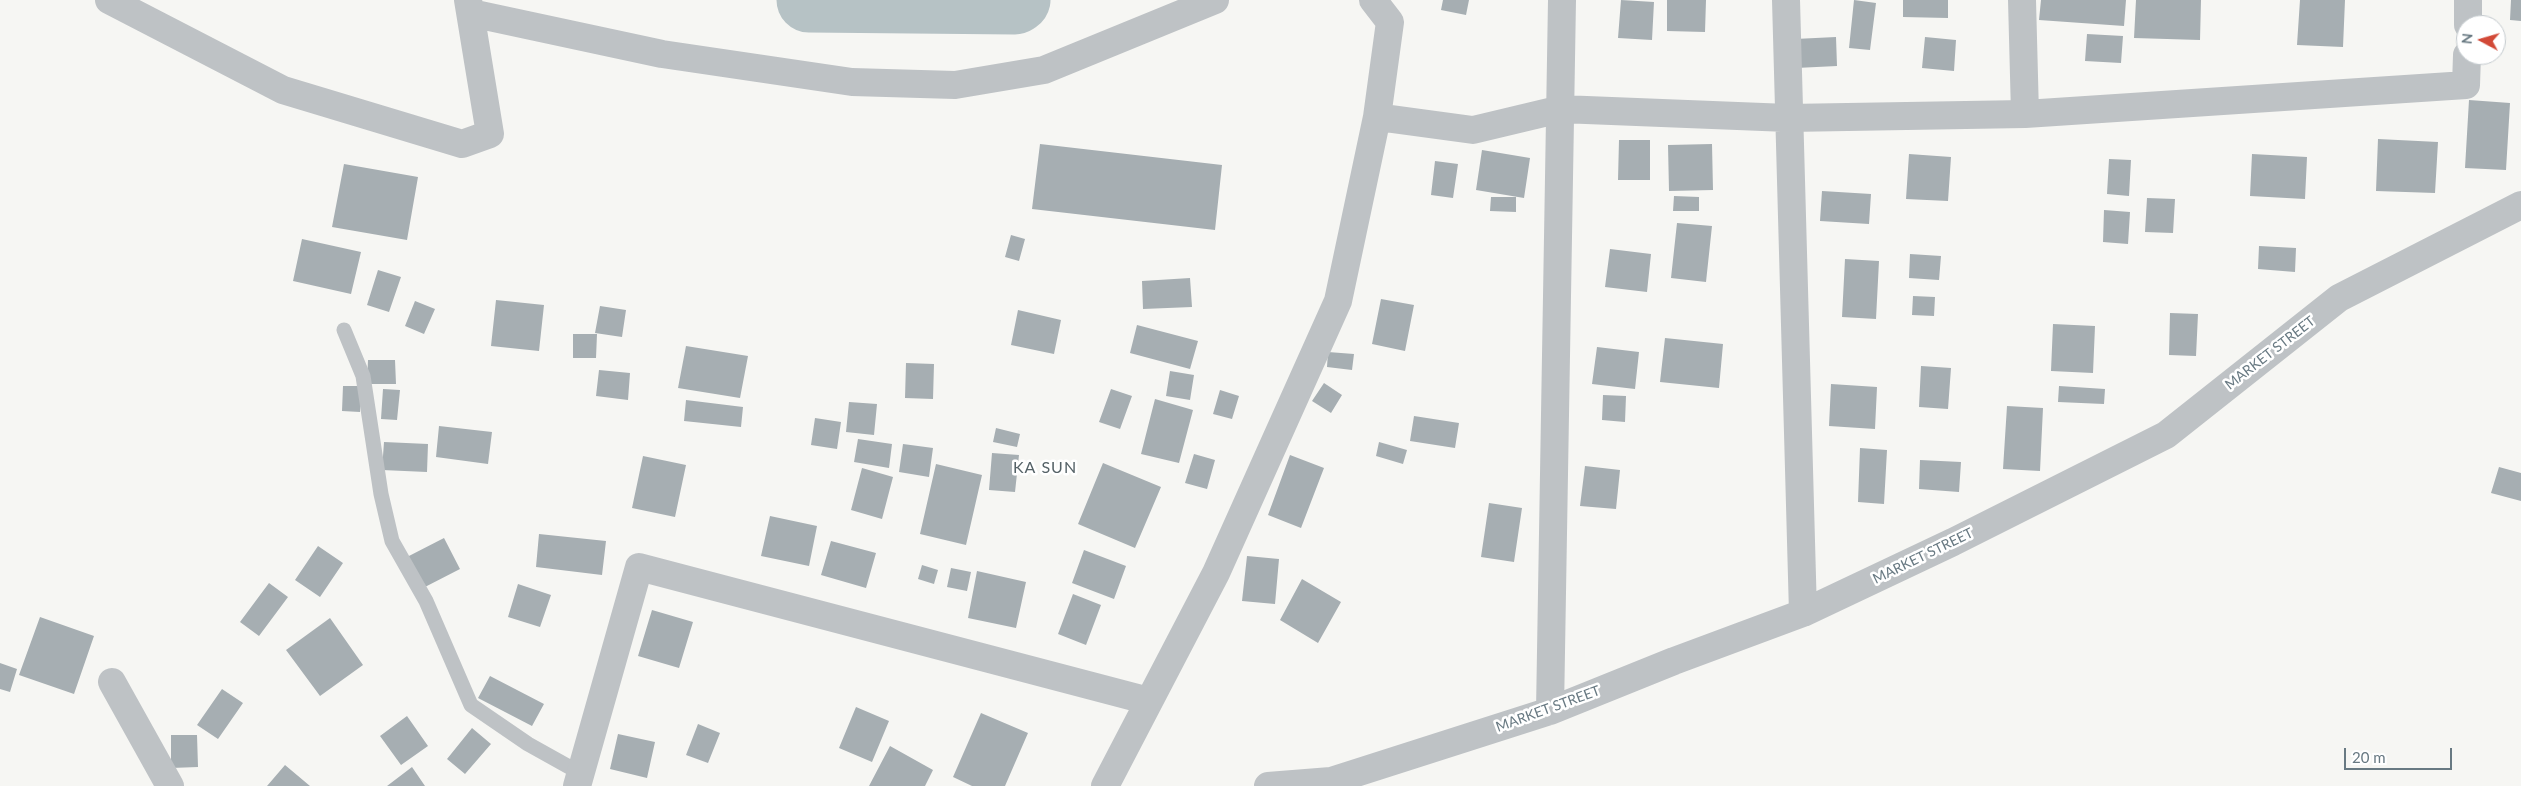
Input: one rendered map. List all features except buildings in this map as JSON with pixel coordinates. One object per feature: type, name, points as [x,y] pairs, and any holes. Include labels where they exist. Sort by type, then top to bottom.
[{"type":"street","points":[[109,0],[283,90],[462,144],[490,134],[470,6],[662,54],[852,82],[955,85],[1044,70],[1215,0]]},
{"type":"street","points":[[1105,786],[1216,573],[1338,301],[1377,117],[1390,22],[1373,0]]},
{"type":"street","points":[[1550,711],[1562,0]]},
{"type":"street","points":[[1786,0],[1803,613]]},
{"type":"street","points":[[2022,0],[2025,114]]},
{"type":"street","points":[[2468,0],[2468,15]]},
{"type":"street","points":[[1377,117],[1473,130],[1561,110],[1788,118],[2025,114],[2466,85],[2467,65]]},
{"type":"street","name":"MARKET STREET","points":[[1268,786],[1331,781],[1550,711],[1674,661],[1803,613],[1953,542],[2166,435],[2339,298],[2521,206]]},
{"type":"street","points":[[579,779],[639,567],[1149,702]]},
{"type":"street","points":[[112,682],[170,786]]},
{"type":"lane","points":[[344,330],[363,376],[381,494],[392,541],[426,601],[472,705],[579,779]]},
{"type":"waterway","points":[[809,0],[1015,2],[1018,0]]},
{"type":"district","name":"KA SUN","points":[[1045,468]]}]
